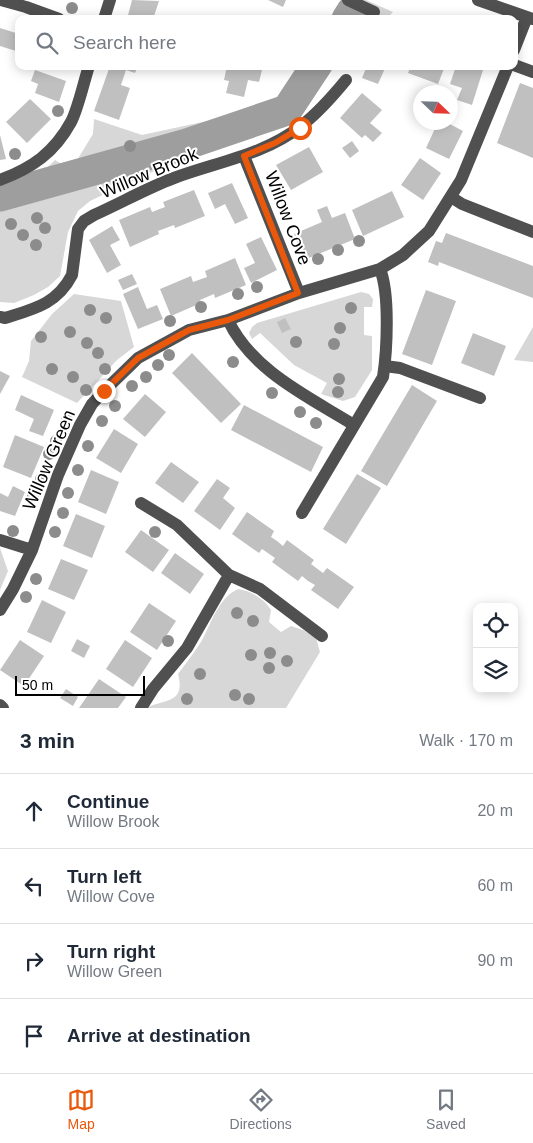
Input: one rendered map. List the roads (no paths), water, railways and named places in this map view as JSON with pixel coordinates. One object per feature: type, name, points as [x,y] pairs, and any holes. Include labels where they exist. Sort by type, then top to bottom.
[{"type":"street","points":[[1,0],[49,15]]},
{"type":"street","points":[[105,15],[110,0]]},
{"type":"street","points":[[348,0],[374,12]]},
{"type":"street","points":[[478,0],[530,18],[518,42]]},
{"type":"street","points":[[518,66],[533,72]]},
{"type":"street","points":[[0,180],[24,171],[50,152],[72,121],[88,70]]},
{"type":"street","name":"Willow Green","points":[[0,610],[14,589],[32,550],[58,475],[80,425],[92,404],[138,358],[189,330],[228,320],[298,293],[380,269],[403,255],[429,231],[462,180],[506,70]]},
{"type":"street","name":"Willow Brook","points":[[0,317],[5,318],[38,308],[52,300],[70,281],[78,229],[84,222],[173,178],[244,156],[275,143],[300,128],[324,106],[346,80]]},
{"type":"street","name":"Willow Cove","points":[[244,156],[298,293]]},
{"type":"street","points":[[451,197],[462,204],[533,232]]},
{"type":"street","points":[[302,513],[383,377],[385,366],[386,302],[384,279],[380,269]]},
{"type":"street","points":[[228,320],[245,349],[255,360],[288,384],[354,425]]},
{"type":"street","points":[[385,366],[400,368],[480,398]]},
{"type":"street","points":[[141,504],[177,525],[230,575],[260,589],[322,636]]},
{"type":"street","points":[[0,540],[32,550]]},
{"type":"street","points":[[141,708],[153,689],[187,648],[230,575]]},
{"type":"street","points":[[0,705],[3,708]]},
{"type":"waterway","points":[[350,15],[352,11]]},
{"type":"waterway","points":[[0,196],[187,144],[287,110],[313,70]]}]
